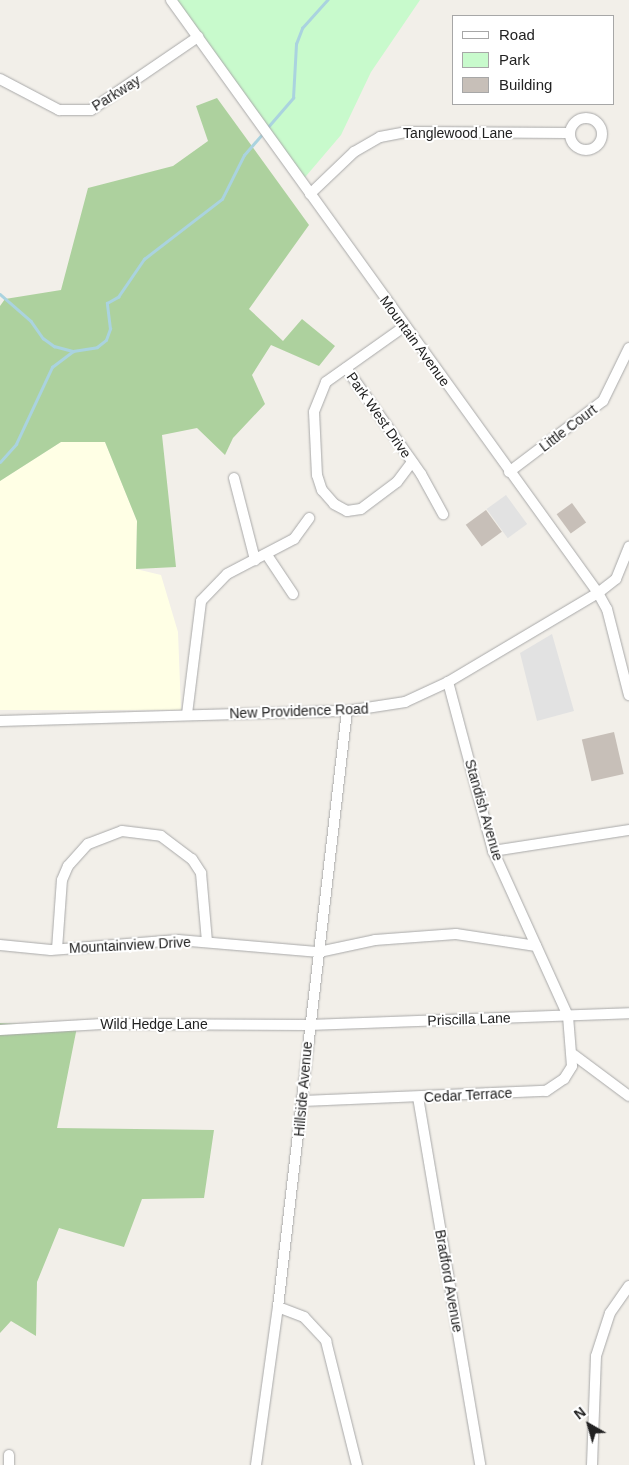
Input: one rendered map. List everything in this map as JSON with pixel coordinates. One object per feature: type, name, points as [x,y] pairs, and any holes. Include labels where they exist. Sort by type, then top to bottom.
[{"type":"street","name":"Mountain Avenue","points":[[171,0],[509,472],[598,593],[607,609],[629,695]]},
{"type":"street","name":"Parkway","points":[[0,79],[59,110],[91,110],[198,38]]},
{"type":"street","name":"Tanglewood Lane","points":[[310,194],[354,152],[380,137],[406,132],[567,133]]},
{"type":"street","name":"Park West Drive","points":[[405,326],[326,382],[314,412],[317,475],[322,490],[334,504],[347,511],[361,509],[397,482],[412,462]]},
{"type":"street","name":"Little Court","points":[[509,472],[603,402],[629,348]]},
{"type":"street","name":"Park West Drive","points":[[346,368],[412,462],[443,514]]},
{"type":"street","points":[[234,478],[255,560]]},
{"type":"street","points":[[187,714],[201,601],[217,581],[294,539],[309,518]]},
{"type":"street","name":"New Providence Road","points":[[0,721],[187,714],[346,712],[405,702],[448,682],[598,593],[616,579],[629,546]]},
{"type":"street","points":[[267,554],[293,594]]},
{"type":"street","name":"Standish Avenue","points":[[448,682],[493,851],[568,1016]]},
{"type":"street","name":"Hillside Avenue","points":[[256,1465],[278,1307],[303,1101],[309,1024],[346,712]]},
{"type":"street","points":[[493,851],[629,830]]},
{"type":"street","points":[[57,949],[62,880],[68,866],[88,844],[122,831],[161,836],[192,859],[201,873],[207,942]]},
{"type":"street","name":"Mountainview Drive","points":[[0,945],[57,949],[178,940],[319,952],[416,935],[497,938],[536,946]]},
{"type":"street","name":"Priscilla Lane","points":[[309,1024],[629,1013]]},
{"type":"street","points":[[568,1016],[574,1055],[629,1096]]},
{"type":"street","name":"Wild Hedge Lane","points":[[0,1030],[102,1024],[309,1024]]},
{"type":"street","name":"Cedar Terrace","points":[[303,1101],[546,1091],[569,1073],[574,1055]]},
{"type":"street","name":"Bradford Avenue","points":[[418,1097],[480,1465]]},
{"type":"street","points":[[592,1465],[598,1349],[610,1314],[629,1286]]},
{"type":"street","points":[[278,1307],[304,1316],[326,1341],[357,1465]]},
{"type":"shaded area","points":[[61,442],[105,442],[137,521],[136,569],[161,575],[178,632],[181,710],[0,710],[0,481]]},
{"type":"shaded area","points":[[506,495],[527,524],[508,538],[487,509]]},
{"type":"shaded area","points":[[552,634],[574,711],[537,721],[520,653]]},
{"type":"green space","points":[[173,0],[420,0],[371,72],[341,135],[301,182]]},
{"type":"green space","points":[[217,98],[309,225],[249,309],[283,341],[302,319],[335,346],[319,366],[271,345],[252,375],[265,404],[233,438],[225,455],[197,428],[162,435],[176,567],[136,569],[137,521],[105,442],[61,442],[0,481],[0,306],[5,299],[61,290],[88,188],[173,166],[208,141],[196,106]]},
{"type":"green space","points":[[0,1023],[77,1027],[57,1128],[214,1130],[204,1198],[142,1199],[124,1247],[59,1228],[37,1282],[36,1336],[11,1321],[0,1333]]},
{"type":"building","points":[[572,503],[586,522],[571,534],[557,514]]},
{"type":"building","points":[[486,510],[502,532],[482,547],[466,525]]},
{"type":"building","points":[[614,732],[624,774],[592,781],[582,739]]},
{"type":"waterway","points":[[267,128],[293,98],[296,44],[302,28],[327,0]]},
{"type":"waterway","points":[[0,462],[16,444],[52,367],[73,351],[97,347],[106,340],[110,329],[107,303],[118,297],[144,259],[222,199],[244,155],[264,132]]},
{"type":"waterway","points":[[0,294],[31,321],[43,338],[54,346],[73,351]]}]
